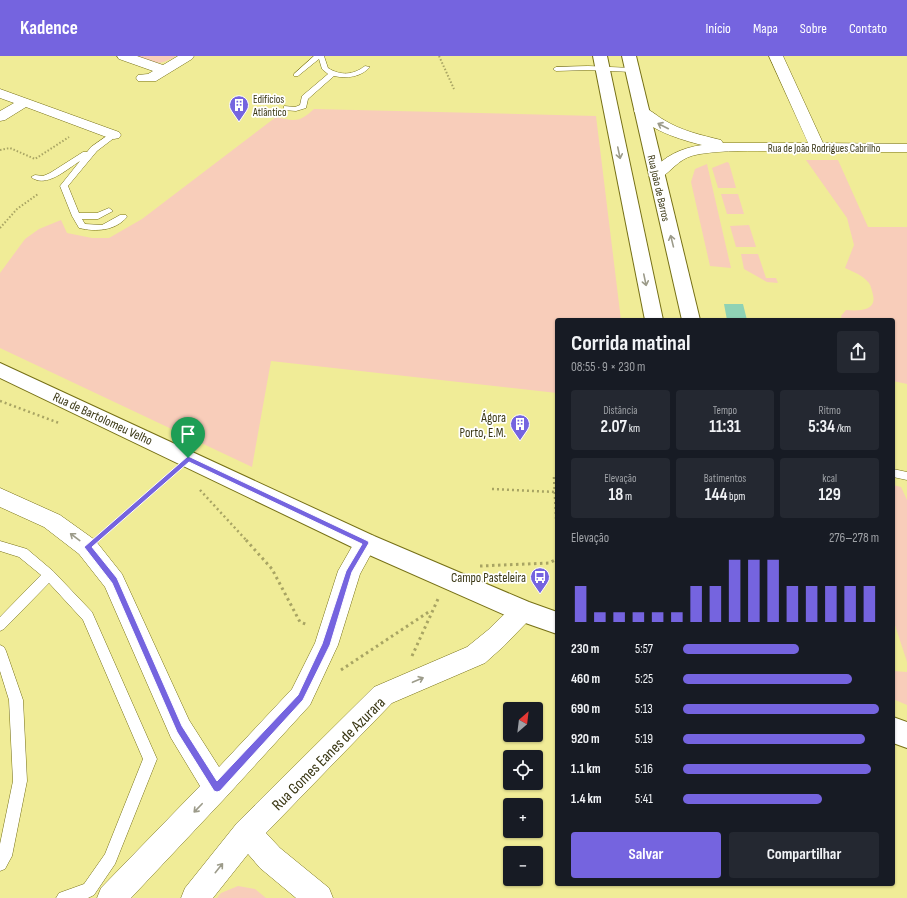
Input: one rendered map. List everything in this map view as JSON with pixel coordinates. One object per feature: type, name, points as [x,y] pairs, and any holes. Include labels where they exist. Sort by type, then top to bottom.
[{"type":"street","points":[[124,56],[164,70]]},
{"type":"street","points":[[143,78],[150,78],[187,56]]},
{"type":"street","points":[[776,56],[817,148]]},
{"type":"street","points":[[601,62],[654,318]]},
{"type":"street","name":"Rua João de Barros","points":[[630,63],[691,318]]},
{"type":"street","points":[[0,93],[114,135]]},
{"type":"street","points":[[0,117],[25,102]]},
{"type":"street","name":"Rua de João Rodrigues Cabrilho","points":[[641,112],[651,120],[679,134],[710,142],[740,147]]},
{"type":"street","points":[[611,115],[630,128],[648,134]]},
{"type":"street","name":"Rua de João Rodrigues Cabrilho","points":[[648,134],[703,149]]},
{"type":"street","name":"Rua de João Rodrigues Cabrilho","points":[[656,175],[670,160],[677,156],[703,149],[740,147],[907,148]]},
{"type":"street","name":"Rua de Bartolomeu Velho","points":[[0,370],[366,543],[523,611],[555,622]]},
{"type":"street","points":[[0,496],[52,521],[87,547],[114,581],[180,729],[217,788]]},
{"type":"street","points":[[111,898],[217,788],[301,697],[326,645],[349,571],[366,543]]},
{"type":"street","name":"Rua Gomes Eanes de Azurara","points":[[194,898],[247,833],[382,695],[476,655],[496,638],[523,611]]},
{"type":"street","points":[[895,731],[907,734]]},
{"type":"street","points":[[247,833],[270,858],[319,898]]},
{"type":"lane","points":[[296,75],[318,56]]},
{"type":"lane","points":[[321,56],[325,69],[333,74],[342,76],[354,75],[367,67]]},
{"type":"lane","points":[[556,69],[601,62],[630,63]]},
{"type":"lane","points":[[287,108],[296,109],[303,106],[305,98],[333,74]]},
{"type":"lane","points":[[35,177],[44,179],[53,175],[114,135]]},
{"type":"lane","points":[[97,147],[64,186],[76,216],[82,226],[96,230],[112,224],[123,217]]},
{"type":"lane","points":[[76,216],[98,216],[109,211]]},
{"type":"lane","points":[[895,473],[907,476]]},
{"type":"lane","points":[[0,546],[23,553],[49,575],[88,616],[150,759],[110,859],[89,890],[64,898]]},
{"type":"lane","points":[[0,625],[49,575]]},
{"type":"lane","points":[[0,651],[16,700],[20,781],[4,856],[0,864]]},
{"type":"path","points":[[439,56],[454,90]]},
{"type":"path","points":[[0,150],[10,148],[35,159],[73,134],[97,147]]},
{"type":"path","points":[[0,228],[4,221],[20,205],[47,188],[64,186]]},
{"type":"path","points":[[0,401],[66,426]]},
{"type":"path","points":[[87,547],[174,472],[167,468]]},
{"type":"path","points":[[492,489],[555,492],[554,477]]},
{"type":"path","points":[[199,489],[272,569],[300,622],[329,635]]},
{"type":"path","points":[[340,671],[430,611],[417,648],[409,660]]},
{"type":"shaded area","points":[[136,56],[176,56],[164,62],[156,63]]},
{"type":"shaded area","points":[[314,109],[596,116],[621,318],[555,318],[555,393],[271,361],[252,467],[0,348],[0,273],[25,239],[39,229],[61,220],[67,233],[92,238],[109,238],[142,219],[276,117],[296,120],[304,117]]},
{"type":"shaded area","points":[[806,160],[838,160],[868,227],[907,227],[907,384],[895,381],[895,318],[842,318],[841,316],[846,310],[865,309],[872,305],[873,301],[873,295],[869,283],[858,274],[845,268],[854,245],[847,218]]},
{"type":"shaded area","points":[[727,162],[729,163],[736,188],[718,188],[712,168]]},
{"type":"shaded area","points":[[707,164],[731,268],[710,266],[691,182],[695,169]]},
{"type":"shaded area","points":[[721,194],[738,194],[744,214],[727,214]]},
{"type":"shaded area","points":[[749,225],[756,247],[736,247],[730,226]]},
{"type":"shaded area","points":[[741,254],[758,254],[766,278],[776,278],[778,283],[767,282],[744,269]]},
{"type":"shaded area","points":[[724,304],[743,304],[746,318],[727,318]]},
{"type":"shaded area","points":[[895,486],[901,487],[907,500],[907,662],[895,625]]},
{"type":"shaded area","points":[[895,671],[907,672],[907,705],[895,700]]},
{"type":"shaded area","points":[[238,886],[255,889],[266,898],[217,898],[221,893]]},
{"type":"place","name":"Edifícios Atlântico","points":[[239,122]]},
{"type":"place","name":"Ágora Porto, E.M.","points":[[520,441]]},
{"type":"place","name":"Campo Pasteleira","points":[[540,594]]},
{"type":"route","points":[[188,458],[366,543],[349,571],[326,645],[301,697],[217,788],[180,729],[114,581],[87,547],[174,472],[188,458]]}]
